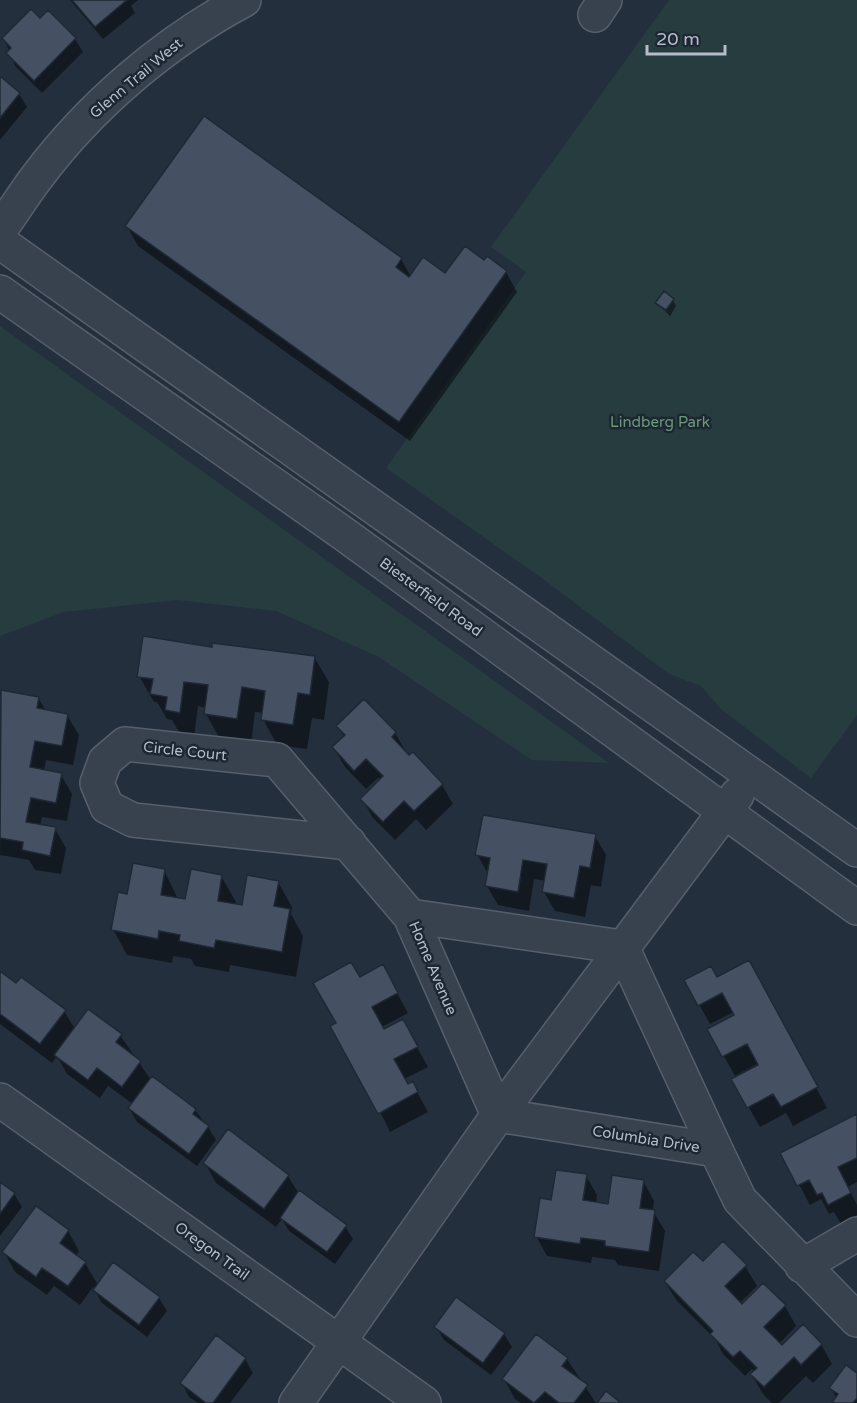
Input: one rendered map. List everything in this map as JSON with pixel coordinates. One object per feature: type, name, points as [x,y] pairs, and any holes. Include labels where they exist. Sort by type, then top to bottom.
[{"type":"street","name":"Glenn Trail West","points":[[0,230],[38,177],[71,137],[125,83],[184,37],[244,0]]},
{"type":"street","points":[[0,242],[857,850]]},
{"type":"street","name":"Biesterfield Road","points":[[0,292],[344,534],[857,908]]},
{"type":"street","name":"Circle Court","points":[[349,843],[133,820],[106,807],[97,783],[105,761],[125,744],[277,760],[349,843],[410,916]]},
{"type":"street","points":[[296,1403],[498,1115],[753,775]]},
{"type":"street","name":"Home Avenue","points":[[410,916],[622,947]]},
{"type":"street","name":"Home Avenue","points":[[410,916],[498,1115]]},
{"type":"street","points":[[622,947],[716,1150]]},
{"type":"street","name":"Oregon Trail","points":[[0,1100],[424,1403]]},
{"type":"street","name":"Columbia Drive","points":[[498,1115],[716,1150],[740,1200],[857,1320]]},
{"type":"street","points":[[802,1266],[857,1234]]},
{"type":"green space","name":"Lindberg Park","points":[[669,0],[857,0],[857,715],[811,778],[722,710],[701,686],[669,674],[543,579],[386,468],[526,272],[491,247]]},
{"type":"green space","points":[[0,326],[609,763],[532,760],[379,657],[276,611],[177,600],[64,612],[0,636]]},
{"type":"building","points":[[72,0],[127,0],[95,27]]},
{"type":"building","points":[[31,9],[40,18],[48,10],[76,38],[34,81],[6,53],[11,48],[2,38]]},
{"type":"building","points":[[0,76],[20,93],[0,118]]},
{"type":"building","points":[[204,116],[402,258],[396,267],[409,277],[423,257],[445,273],[465,246],[484,260],[487,256],[507,271],[399,422],[125,226]]},
{"type":"building","points":[[664,291],[674,299],[666,310],[655,303]]},
{"type":"building","points":[[143,636],[212,647],[212,643],[315,656],[310,695],[298,693],[293,725],[261,720],[265,691],[242,687],[237,719],[204,714],[208,685],[184,682],[180,713],[165,710],[167,697],[150,694],[153,679],[137,677]]},
{"type":"building","points":[[1,690],[39,697],[37,708],[68,714],[62,746],[35,741],[30,767],[62,773],[56,803],[31,798],[26,822],[56,827],[50,856],[22,850],[23,842],[0,838]]},
{"type":"building","points":[[364,699],[396,732],[392,737],[409,755],[413,752],[443,784],[414,811],[404,801],[383,822],[360,799],[383,776],[366,759],[354,771],[332,747],[345,735],[336,726]]},
{"type":"building","points":[[483,815],[596,834],[590,868],[580,866],[574,898],[542,892],[547,864],[523,860],[518,892],[485,886],[490,858],[475,855]]},
{"type":"building","points":[[133,863],[165,869],[161,895],[185,899],[191,869],[222,875],[218,901],[242,905],[247,875],[279,881],[274,906],[290,909],[282,952],[216,940],[214,948],[179,941],[180,935],[159,931],[158,939],[111,930],[118,892],[127,894]]},
{"type":"building","points":[[749,960],[818,1087],[781,1107],[773,1094],[747,1108],[731,1079],[758,1065],[747,1044],[722,1057],[707,1029],[734,1015],[722,993],[698,1006],[684,980],[711,966],[717,977]]},
{"type":"building","points":[[351,962],[360,977],[383,964],[398,993],[372,1007],[384,1029],[403,1019],[418,1047],[394,1059],[408,1084],[413,1081],[418,1092],[378,1114],[330,1026],[336,1023],[313,983]]},
{"type":"building","points":[[0,971],[16,983],[21,977],[66,1010],[40,1044],[0,1014]]},
{"type":"building","points":[[88,1009],[122,1034],[116,1042],[141,1061],[122,1087],[97,1068],[88,1080],[54,1055]]},
{"type":"building","points":[[152,1076],[196,1109],[193,1114],[209,1126],[189,1154],[128,1108]]},
{"type":"building","points":[[857,1114],[857,1158],[838,1167],[851,1193],[828,1205],[822,1193],[817,1195],[809,1180],[797,1186],[780,1153]]},
{"type":"building","points":[[228,1129],[289,1175],[264,1209],[203,1163]]},
{"type":"building","points":[[556,1170],[587,1174],[583,1200],[608,1204],[612,1175],[644,1180],[640,1208],[655,1210],[649,1252],[605,1246],[605,1241],[581,1238],[580,1244],[534,1237],[540,1198],[551,1200]]},
{"type":"building","points":[[0,1182],[15,1193],[0,1214]]},
{"type":"building","points":[[299,1190],[347,1225],[327,1252],[280,1218]]},
{"type":"building","points":[[36,1206],[69,1230],[60,1243],[86,1262],[68,1286],[42,1268],[36,1277],[2,1252]]},
{"type":"building","points":[[723,1241],[747,1265],[725,1286],[742,1304],[763,1283],[786,1305],[764,1327],[782,1345],[803,1324],[822,1344],[801,1365],[794,1357],[764,1387],[750,1374],[757,1368],[740,1351],[733,1357],[710,1334],[713,1331],[664,1281],[693,1252],[703,1261]]},
{"type":"building","points":[[113,1262],[160,1297],[139,1325],[93,1290]]},
{"type":"building","points":[[456,1297],[505,1333],[483,1363],[434,1327]]},
{"type":"building","points":[[536,1334],[568,1358],[562,1366],[588,1385],[574,1403],[559,1403],[545,1392],[534,1403],[502,1379]]},
{"type":"building","points":[[216,1335],[246,1358],[213,1403],[206,1403],[180,1383]]},
{"type":"building","points":[[846,1365],[857,1373],[857,1398],[853,1403],[832,1403],[838,1394],[829,1388]]},
{"type":"building","points":[[606,1391],[621,1403],[597,1403]]}]
